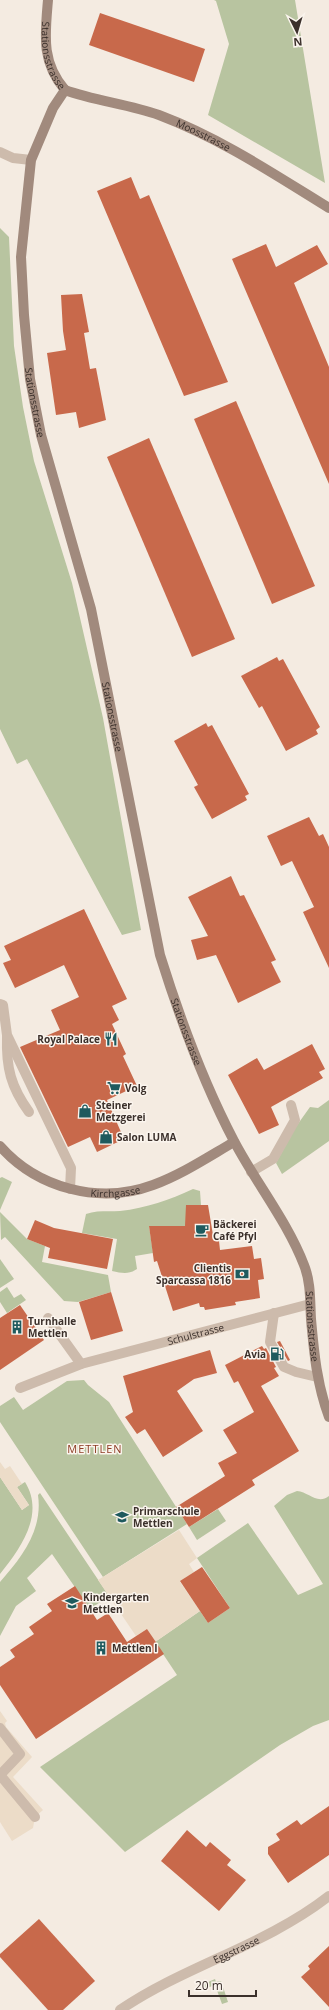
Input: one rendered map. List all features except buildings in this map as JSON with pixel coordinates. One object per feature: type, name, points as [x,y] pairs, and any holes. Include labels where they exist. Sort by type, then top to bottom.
[{"type":"street","name":"Stationsstrasse","points":[[48,0],[46,49],[49,66],[54,77],[65,90],[53,108],[32,160],[21,257],[24,315],[30,379],[41,435],[91,609],[160,956],[176,1008],[213,1101],[234,1142],[275,1209],[302,1259],[308,1276],[317,1377],[329,1417]]},
{"type":"street","name":"Moosstrasse","points":[[65,90],[158,115],[194,131],[237,152],[329,208]]},
{"type":"street","points":[[0,152],[14,158],[32,160]]},
{"type":"street","points":[[0,1004],[3,1005],[7,1035],[6,1057],[9,1073],[21,1101],[29,1112]]},
{"type":"street","points":[[7,1035],[71,1168],[70,1190]]},
{"type":"street","points":[[251,1172],[273,1159],[295,1120],[290,1105]]},
{"type":"street","name":"Kirchgasse","points":[[0,1146],[17,1163],[50,1183],[70,1190],[91,1193],[108,1193],[125,1192],[153,1185],[234,1142]]},
{"type":"street","name":"Schulstrasse","points":[[20,1388],[81,1364],[151,1348],[310,1304]]},
{"type":"street","points":[[274,1313],[270,1342],[284,1367],[296,1372],[317,1377]]},
{"type":"street","points":[[48,1318],[81,1364]]},
{"type":"street","points":[[0,1728],[20,1754],[0,1775],[35,1817]]},
{"type":"street","name":"Eggstrasse","points":[[120,2010],[146,1992],[263,1938],[329,1896]]},
{"type":"green space","points":[[214,0],[295,0],[325,183],[208,115],[229,44],[216,1]]},
{"type":"green space","points":[[0,228],[9,237],[14,346],[23,407],[34,461],[72,583],[103,718],[141,930],[122,935],[27,759],[17,764],[0,729]]},
{"type":"green space","points":[[329,1100],[329,1141],[282,1174],[276,1163],[295,1128],[310,1107],[318,1108]]},
{"type":"green space","points":[[2,1177],[12,1182],[0,1210],[0,1178]]},
{"type":"green space","points":[[193,1189],[200,1191],[201,1205],[185,1226],[149,1226],[153,1253],[135,1256],[137,1269],[131,1272],[122,1273],[112,1271],[117,1239],[82,1233],[86,1214],[94,1212],[120,1211],[149,1206]]},
{"type":"green space","points":[[0,1212],[27,1239],[45,1246],[42,1262],[108,1275],[111,1292],[78,1302],[64,1301],[5,1237],[1,1240]]},
{"type":"green space","points":[[0,1259],[14,1279],[0,1288]]},
{"type":"green space","points":[[7,1287],[14,1298],[21,1294],[26,1300],[7,1313],[0,1302],[0,1292]]},
{"type":"green space","points":[[84,1380],[109,1402],[187,1524],[103,1577],[0,1422],[0,1406],[14,1397],[23,1410],[67,1381]]},
{"type":"green space","points":[[0,1477],[22,1510],[29,1505],[17,1487],[25,1482],[31,1494],[32,1506],[28,1530],[16,1553],[0,1574]]},
{"type":"green space","points":[[297,1491],[317,1499],[329,1496],[329,1720],[313,1726],[280,1745],[125,1852],[40,1767],[177,1675],[155,1642],[200,1611],[208,1623],[230,1608],[197,1558],[248,1523],[298,1595],[323,1584],[274,1506],[287,1495]]},
{"type":"green space","points":[[40,1493],[109,1596],[90,1609],[52,1554],[27,1578],[36,1591],[16,1606],[0,1636],[0,1582],[23,1553],[34,1531],[39,1508],[38,1495]]},
{"type":"green space","points":[[218,1509],[226,1521],[197,1540],[189,1527]]},
{"type":"green space","points":[[215,1979],[216,1982],[221,1981],[228,2002],[222,2004],[215,1985],[199,1991],[197,1987]]},
{"type":"shaded area","points":[[0,1462],[5,1469],[10,1466],[22,1484],[17,1487],[29,1505],[22,1510],[0,1477]]},
{"type":"shaded area","points":[[179,1530],[197,1558],[189,1564],[194,1572],[180,1582],[200,1611],[155,1642],[147,1629],[136,1636],[98,1580]]},
{"type":"shaded area","points":[[0,1711],[7,1721],[5,1723],[6,1727],[32,1757],[13,1777],[43,1810],[35,1817],[33,1828],[12,1841],[0,1822]]},
{"type":"place","name":"Royal Palace","points":[[111,1039]]},
{"type":"place","name":"Volg","points":[[114,1088]]},
{"type":"place","name":"Steiner Metzgerei","points":[[85,1111]]},
{"type":"place","name":"Salon LUMA","points":[[106,1137]]},
{"type":"place","name":"Bäckerei Café Pfyl","points":[[202,1230]]},
{"type":"place","name":"Clientis Sparcassa 1816","points":[[242,1274]]},
{"type":"place","name":"Turnhalle Mettlen","points":[[17,1327]]},
{"type":"place","name":"Avia","points":[[277,1354]]},
{"type":"place","name":"Primarschule Mettlen","points":[[122,1517]]},
{"type":"place","name":"Kindergarten Mettlen","points":[[72,1603]]},
{"type":"place","name":"Mettlen I","points":[[101,1648]]},
{"type":"district","name":"METTLEN","points":[[95,1448]]}]
